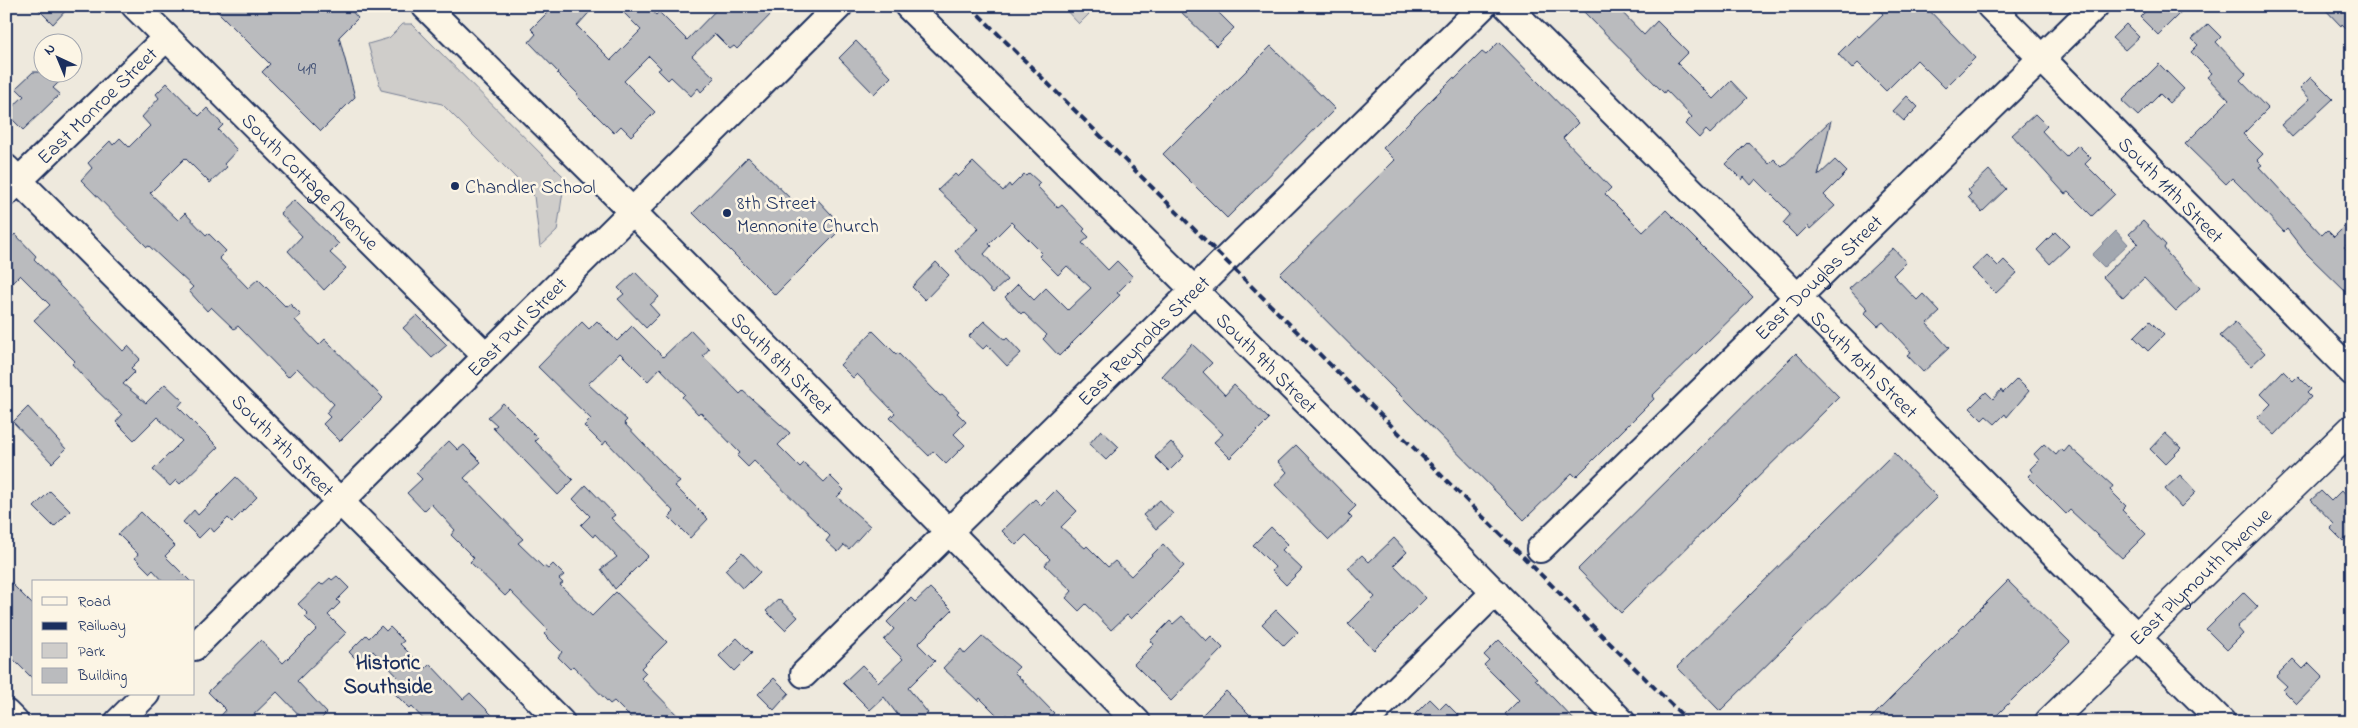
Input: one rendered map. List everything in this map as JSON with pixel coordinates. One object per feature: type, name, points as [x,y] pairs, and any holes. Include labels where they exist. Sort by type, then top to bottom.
[{"type":"main road","name":"East Plymouth Avenue","points":[[2048,722],[2352,429]]},
{"type":"street","name":"South Cottage Avenue","points":[[135,6],[486,356]]},
{"type":"street","name":"South 8th Street","points":[[425,6],[1138,722]]},
{"type":"street","name":"East Purl Street","points":[[195,646],[839,6]]},
{"type":"street","name":"South 9th Street","points":[[908,6],[1495,592],[1622,722]]},
{"type":"street","name":"East Reynolds Street","points":[[804,674],[948,530],[1483,6]]},
{"type":"street","name":"South 10th Street","points":[[1507,6],[2222,722]]},
{"type":"street","name":"South 11th Street","points":[[1990,6],[2352,372]]},
{"type":"street","name":"East Douglas Street","points":[[1540,549],[2095,6]]},
{"type":"street","name":"East Monroe Street","points":[[10,180],[166,38]]},
{"type":"street","name":"South 7th Street","points":[[10,180],[341,501],[561,722]]},
{"type":"street","points":[[1364,722],[1495,592]]},
{"type":"street","points":[[118,722],[144,696]]},
{"type":"street","points":[[6,713],[15,722]]},
{"type":"green space","points":[[1062,6],[1097,6],[1079,24]]},
{"type":"green space","points":[[403,24],[412,24],[565,178],[557,231],[540,247],[534,196],[442,104],[381,90],[368,44],[389,38]]},
{"type":"shaded area","points":[[2116,231],[2128,244],[2104,267],[2092,255]]},
{"type":"building","points":[[35,6],[70,6],[53,24]]},
{"type":"building","points":[[212,6],[347,6],[358,18],[339,37],[355,97],[321,131],[262,72],[270,64]]},
{"type":"building","points":[[554,6],[595,6],[577,26],[611,60],[641,30],[617,6],[647,6],[656,15],[659,12],[687,40],[720,6],[779,6],[737,49],[734,46],[730,49],[715,34],[692,56],[715,78],[701,92],[698,88],[691,96],[671,77],[668,80],[658,70],[661,68],[649,56],[624,81],[655,112],[631,136],[621,126],[614,133],[576,95],[578,94],[529,42],[536,34],[531,29]]},
{"type":"building","points":[[1175,6],[1212,6],[1234,28],[1216,46]]},
{"type":"building","points":[[1578,6],[1616,6],[1644,35],[1657,21],[1688,52],[1677,63],[1713,99],[1731,81],[1747,98],[1710,134],[1706,130],[1699,138],[1685,124],[1692,117],[1666,90],[1664,93]]},
{"type":"building","points":[[1876,6],[1925,6],[1975,58],[1945,88],[1917,60],[1886,91],[1858,63],[1852,69],[1838,54],[1857,35],[1859,37],[1883,14]]},
{"type":"building","points":[[2151,6],[2187,6],[2158,35],[2140,17]]},
{"type":"building","points":[[2322,6],[2352,6],[2352,34],[2342,24],[2341,26]]},
{"type":"building","points":[[2126,24],[2139,37],[2125,50],[2112,38]]},
{"type":"building","points":[[2208,24],[2221,37],[2216,42],[2246,74],[2240,80],[2268,109],[2243,134],[2263,154],[2257,160],[2262,165],[2259,167],[2322,235],[2327,230],[2334,237],[2352,219],[2352,240],[2344,247],[2352,255],[2352,298],[2305,252],[2287,229],[2284,232],[2232,178],[2226,184],[2185,144],[2229,100],[2207,77],[2212,73],[2191,52],[2198,45],[2192,39]]},
{"type":"building","points":[[856,41],[891,77],[874,94],[839,58]]},
{"type":"building","points":[[1499,42],[1578,123],[1563,138],[1611,188],[1605,194],[1643,232],[1666,210],[1753,297],[1652,396],[1654,399],[1576,477],[1572,473],[1524,520],[1280,274],[1395,160],[1383,148],[1454,77],[1455,79],[1482,52],[1486,55]]},
{"type":"building","points":[[1271,46],[1335,109],[1227,218],[1163,154]]},
{"type":"building","points":[[2159,64],[2184,89],[2169,103],[2160,94],[2138,116],[2122,101]]},
{"type":"building","points":[[32,73],[32,82],[59,82],[53,88],[60,94],[23,130],[6,113],[24,96],[16,88]]},
{"type":"building","points":[[2311,77],[2333,99],[2292,137],[2281,125],[2310,99],[2300,88]]},
{"type":"building","points":[[167,83],[199,116],[207,108],[223,125],[218,130],[237,150],[224,164],[227,167],[210,183],[185,158],[150,193],[178,220],[185,213],[206,235],[208,233],[226,251],[219,258],[248,288],[258,279],[286,307],[290,304],[301,315],[295,320],[319,345],[325,339],[383,398],[340,441],[323,424],[330,417],[326,413],[334,404],[297,368],[288,377],[238,326],[234,329],[211,307],[207,311],[189,291],[193,287],[149,246],[147,247],[81,180],[92,168],[88,163],[110,141],[113,145],[120,138],[129,147],[150,126],[142,117],[159,98],[156,94]]},
{"type":"building","points":[[1907,96],[1918,107],[1904,121],[1893,111]]},
{"type":"building","points":[[2035,114],[2047,126],[2042,131],[2066,157],[2078,145],[2091,158],[2085,164],[2115,194],[2092,216],[2068,192],[2065,194],[2012,135]]},
{"type":"building","points":[[1831,120],[1818,176],[1835,160],[1847,172],[1824,195],[1835,206],[1810,229],[1808,226],[1797,237],[1783,223],[1790,215],[1788,211],[1756,179],[1751,185],[1744,177],[1742,180],[1726,164],[1748,142],[1769,164],[1774,159],[1782,167]]},
{"type":"building","points":[[748,157],[800,208],[805,203],[810,208],[818,200],[843,227],[775,295],[693,213]]},
{"type":"building","points":[[973,162],[1003,191],[1009,184],[1011,187],[1024,174],[1026,176],[1029,173],[1040,183],[1037,186],[1058,208],[1062,205],[1085,229],[1083,231],[1089,237],[1082,243],[1108,270],[1117,261],[1133,277],[1117,293],[1120,295],[1059,356],[1043,339],[1047,335],[1023,312],[1021,314],[1005,297],[1018,284],[1034,300],[1046,288],[1068,310],[1091,288],[1067,266],[1058,275],[1039,256],[1042,253],[1011,222],[989,244],[991,246],[984,254],[1007,280],[993,293],[955,251],[979,228],[938,190],[955,174],[958,177]]},
{"type":"building","points":[[1989,170],[2006,189],[1982,212],[1968,197],[1971,194],[1968,190]]},
{"type":"building","points":[[294,200],[339,244],[330,253],[346,268],[324,290],[288,251],[302,236],[280,213]]},
{"type":"building","points":[[2143,221],[2166,245],[2164,248],[2168,254],[2200,288],[2176,311],[2144,278],[2123,298],[2103,277],[2138,243],[2129,234]]},
{"type":"building","points":[[2055,232],[2069,246],[2050,264],[2037,250]]},
{"type":"building","points":[[15,234],[36,256],[34,259],[123,351],[128,346],[140,359],[131,368],[135,372],[123,384],[146,403],[165,384],[183,401],[178,407],[218,447],[180,484],[176,480],[170,486],[153,470],[182,441],[157,417],[134,440],[116,422],[122,415],[90,384],[72,364],[75,361],[34,320],[50,305],[20,275],[6,289],[6,243]]},
{"type":"building","points":[[1893,248],[1906,262],[1893,275],[1917,300],[1923,294],[1940,312],[1927,324],[1949,348],[1923,372],[1907,355],[1911,352],[1883,322],[1878,326],[1865,313],[1868,309],[1849,289]]},
{"type":"building","points":[[1987,255],[1998,266],[2004,260],[2017,273],[1996,293],[1972,269]]},
{"type":"building","points":[[936,262],[949,275],[925,300],[912,287]]},
{"type":"building","points":[[635,272],[659,297],[650,305],[659,315],[646,328],[618,299],[624,294],[618,288]]},
{"type":"building","points":[[417,315],[447,345],[432,358],[403,328]]},
{"type":"building","points":[[597,321],[617,341],[632,326],[663,357],[691,330],[709,349],[703,356],[740,394],[743,391],[790,433],[778,445],[800,467],[804,463],[824,482],[830,476],[844,490],[837,497],[870,526],[849,549],[844,545],[838,552],[826,541],[830,536],[754,461],[748,467],[737,456],[740,453],[700,412],[698,414],[682,397],[685,394],[660,368],[648,381],[620,353],[588,384],[627,420],[624,423],[680,482],[675,486],[708,519],[690,538],[669,517],[674,512],[606,441],[603,445],[584,426],[591,419],[538,367],[582,322],[589,329]]},
{"type":"building","points":[[984,321],[1005,340],[1007,338],[1021,353],[1007,366],[987,345],[983,349],[969,336]]},
{"type":"building","points":[[2150,321],[2164,335],[2148,351],[2134,337]]},
{"type":"building","points":[[2235,322],[2265,353],[2251,366],[2220,336]]},
{"type":"building","points":[[873,331],[896,354],[898,353],[940,396],[942,395],[959,411],[957,413],[966,422],[954,434],[965,445],[946,464],[933,451],[929,456],[890,418],[895,413],[857,374],[853,378],[840,365]]},
{"type":"building","points":[[1192,344],[1212,363],[1203,372],[1225,395],[1234,385],[1269,419],[1230,458],[1214,442],[1223,434],[1162,376]]},
{"type":"building","points":[[1796,353],[1839,397],[1621,613],[1578,569]]},
{"type":"building","points":[[2283,371],[2293,381],[2298,376],[2311,389],[2307,393],[2311,397],[2275,435],[2257,418],[2271,404],[2261,394]]},
{"type":"building","points":[[2017,379],[2029,391],[2007,417],[2005,414],[1995,424],[1986,416],[1982,420],[1970,408],[1986,392],[1993,399],[2001,390],[2003,393]]},
{"type":"building","points":[[503,403],[538,438],[535,441],[573,480],[558,495],[493,428],[497,425],[488,417]]},
{"type":"building","points":[[28,407],[66,449],[52,463],[13,422]]},
{"type":"building","points":[[1101,430],[1119,447],[1106,460],[1089,444]]},
{"type":"building","points":[[2165,433],[2181,448],[2165,464],[2150,449]]},
{"type":"building","points":[[449,441],[458,450],[464,445],[481,462],[464,478],[523,539],[518,543],[543,567],[548,569],[553,564],[564,575],[559,579],[563,583],[560,585],[592,616],[616,592],[667,642],[641,668],[646,673],[641,678],[684,722],[635,722],[614,701],[610,704],[573,666],[570,669],[558,657],[562,652],[544,634],[548,630],[510,591],[505,596],[470,562],[474,558],[451,535],[455,530],[431,504],[424,511],[407,493],[422,479],[416,473]]},
{"type":"building","points":[[1171,442],[1184,456],[1169,471],[1155,457]]},
{"type":"building","points":[[2044,444],[2056,455],[2061,449],[2064,452],[2069,446],[2113,486],[2110,490],[2126,506],[2122,510],[2146,534],[2122,558],[2070,510],[2066,514],[2028,476],[2032,472],[2030,469],[2039,460],[2034,454]]},
{"type":"building","points":[[1296,445],[1356,506],[1348,514],[1352,518],[1329,540],[1275,485],[1287,472],[1278,462]]},
{"type":"building","points":[[1894,453],[1937,497],[1720,711],[1677,667]]},
{"type":"building","points":[[2180,475],[2196,492],[2181,507],[2165,489]]},
{"type":"building","points":[[236,477],[257,497],[232,522],[228,518],[214,532],[210,527],[199,538],[183,522],[194,510],[198,515]]},
{"type":"building","points":[[586,485],[615,515],[611,518],[648,556],[615,589],[601,569],[617,557],[595,534],[593,537],[581,525],[590,516],[573,499]]},
{"type":"building","points":[[1056,490],[1077,511],[1061,527],[1085,548],[1087,546],[1108,567],[1115,561],[1131,576],[1163,544],[1184,566],[1131,619],[1127,615],[1111,630],[1086,604],[1079,611],[1066,598],[1072,591],[1045,565],[1050,559],[1026,535],[1016,545],[1002,531],[1035,499],[1041,505]]},
{"type":"building","points":[[2342,490],[2352,501],[2352,506],[2344,514],[2352,522],[2352,533],[2343,541],[2330,528],[2334,524],[2311,500],[2321,491],[2331,501]]},
{"type":"building","points":[[50,491],[70,511],[54,527],[34,507]]},
{"type":"building","points":[[1160,500],[1173,514],[1156,529],[1143,515]]},
{"type":"building","points":[[141,512],[175,546],[165,556],[189,580],[162,580],[153,570],[150,573],[135,558],[138,554],[118,534]]},
{"type":"building","points":[[1271,527],[1288,544],[1282,550],[1302,569],[1286,585],[1272,571],[1275,567],[1253,545]]},
{"type":"building","points":[[1394,538],[1407,552],[1394,565],[1426,598],[1374,650],[1348,624],[1375,597],[1348,568],[1362,555],[1369,562]]},
{"type":"building","points":[[742,553],[760,572],[743,589],[725,570]]},
{"type":"building","points":[[337,576],[349,588],[337,600],[340,603],[328,615],[346,633],[297,681],[327,713],[318,722],[306,722],[277,692],[246,722],[215,722],[226,710],[208,692],[261,640],[283,663],[317,629],[305,617],[308,614],[298,604],[320,583],[322,585],[330,578],[332,580]]},
{"type":"building","points":[[6,578],[32,604],[32,678],[6,652]]},
{"type":"building","points":[[2008,581],[2070,642],[1990,722],[1867,722]]},
{"type":"building","points":[[930,588],[952,610],[918,644],[935,661],[908,688],[928,713],[917,722],[903,722],[884,697],[870,710],[843,683],[862,665],[879,682],[903,659],[884,640],[894,629],[887,622],[911,598],[915,602]]},
{"type":"building","points":[[2243,592],[2258,607],[2237,627],[2243,634],[2227,650],[2206,629]]},
{"type":"building","points":[[779,599],[798,617],[785,630],[766,611]]},
{"type":"building","points":[[1276,610],[1298,632],[1284,646],[1262,624]]},
{"type":"building","points":[[1182,616],[1206,641],[1211,636],[1223,648],[1171,701],[1134,664],[1154,644],[1150,641],[1170,621],[1173,624]]},
{"type":"building","points":[[381,626],[386,631],[390,627],[404,641],[400,644],[425,669],[430,664],[463,699],[470,693],[499,722],[426,722],[412,707],[410,709],[391,690],[401,680],[373,651],[361,664],[349,652],[366,635],[369,638]]},
{"type":"building","points":[[983,636],[1019,667],[1014,672],[1054,713],[1045,722],[1014,722],[1006,714],[1001,719],[980,698],[978,701],[943,668],[961,649],[965,654]]},
{"type":"building","points":[[737,638],[752,653],[734,671],[719,656]]},
{"type":"building","points":[[1499,640],[1537,678],[1535,679],[1576,722],[1512,722],[1505,714],[1519,700],[1484,665],[1489,660],[1484,655]]},
{"type":"building","points":[[2293,659],[2303,669],[2309,663],[2323,677],[2297,704],[2283,690],[2287,686],[2276,676]]},
{"type":"building","points":[[774,678],[789,693],[774,710],[758,694]]},
{"type":"building","points":[[1226,691],[1257,722],[1195,722]]},
{"type":"building","points":[[1430,699],[1440,709],[1446,703],[1465,722],[1423,722],[1415,714]]},
{"type":"railway","points":[[970,6],[1689,722]]},
{"type":"place","name":"Chandler School","points":[[455,186]]},
{"type":"place","name":"8th Street Mennonite Church","points":[[727,213]]},
{"type":"district","name":"Historic Southside","points":[[388,674]]}]
